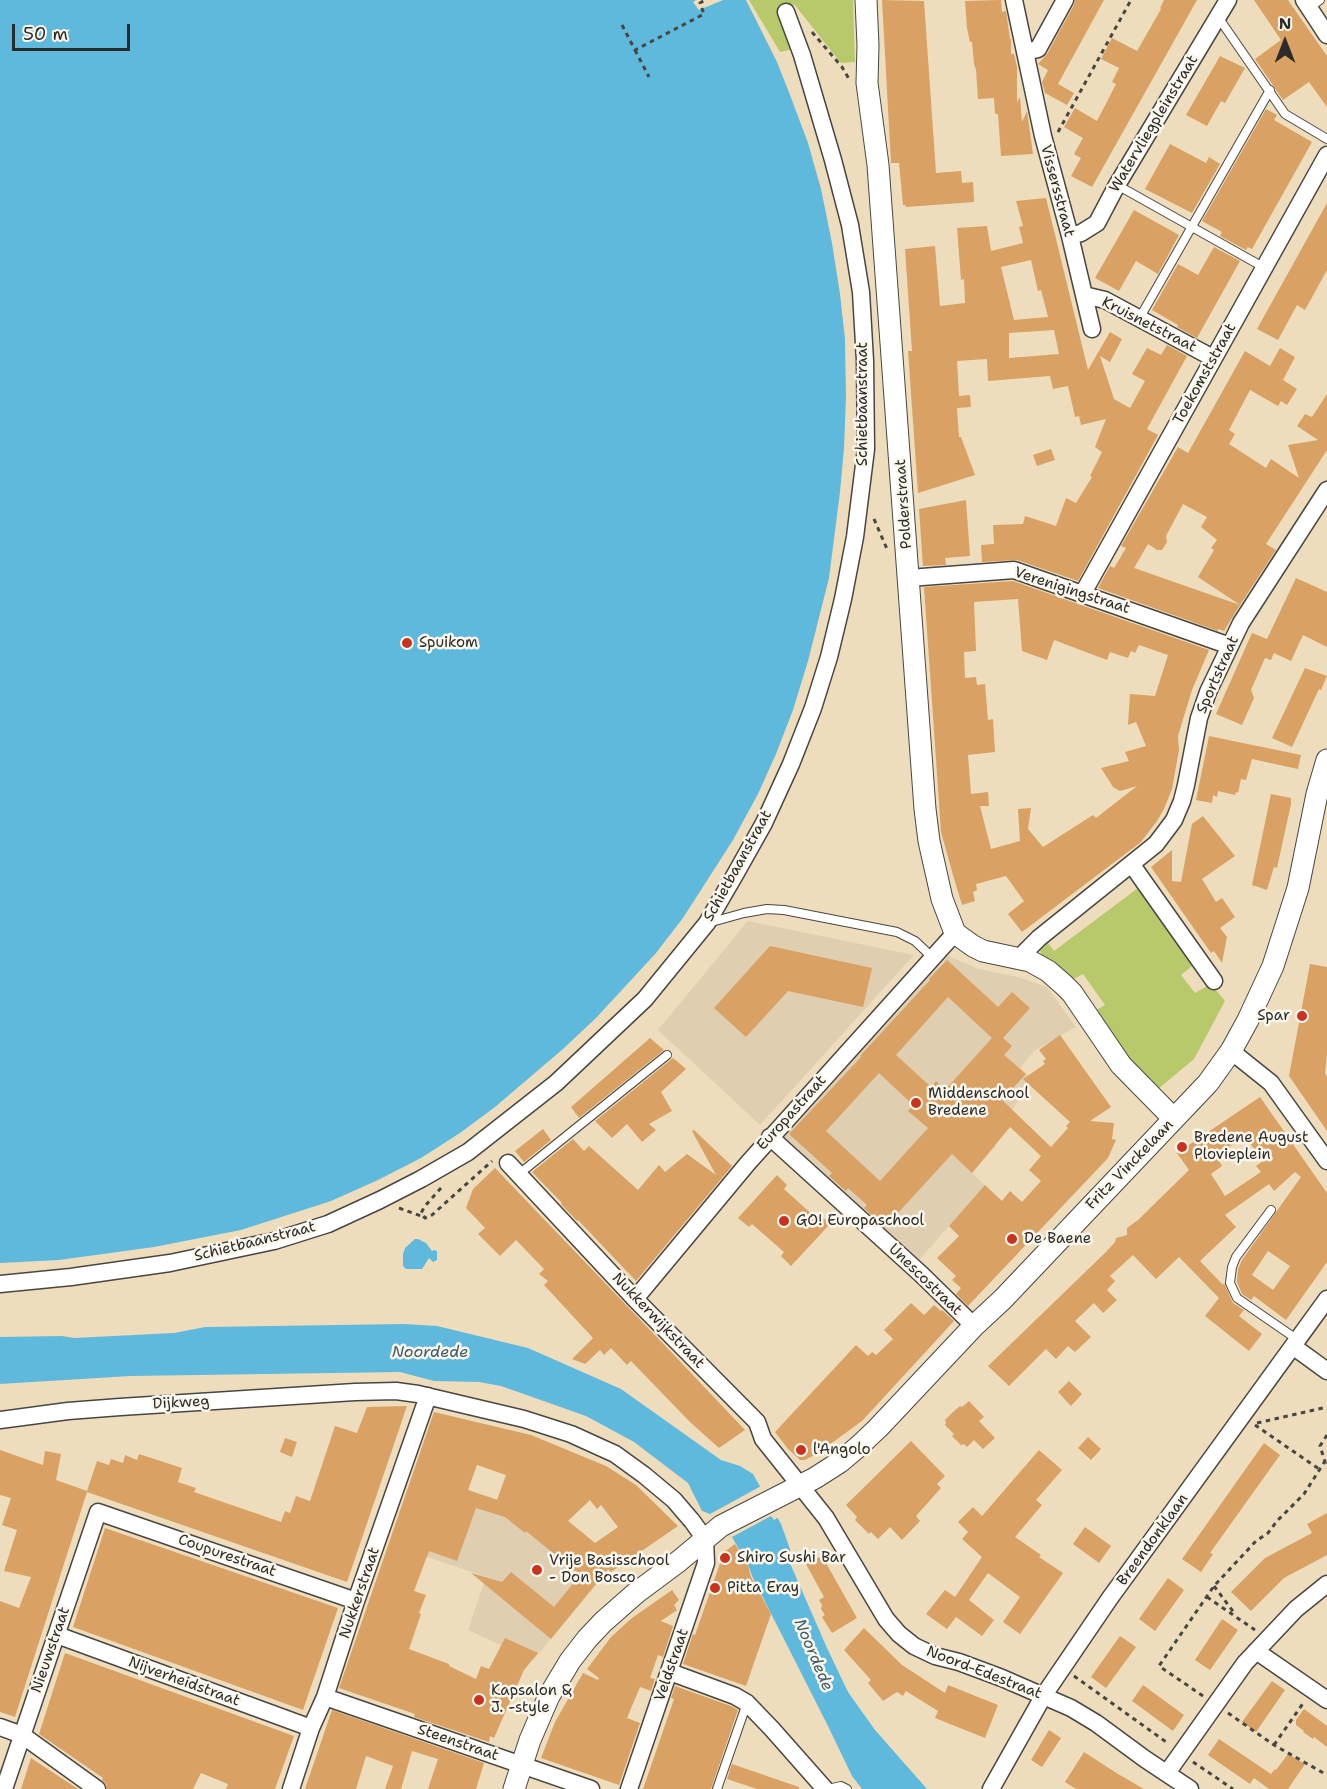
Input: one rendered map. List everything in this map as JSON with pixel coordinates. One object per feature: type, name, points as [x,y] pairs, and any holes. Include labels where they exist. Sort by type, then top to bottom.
[{"type":"street","name":"Polderstraat","points":[[866,0],[867,83],[878,165],[924,797],[929,841],[942,899],[955,933]]},
{"type":"street","name":"Vissersstraat","points":[[1014,0],[1047,153],[1092,329]]},
{"type":"street","points":[[1025,52],[1038,49],[1065,0]]},
{"type":"street","name":"Watervliegpleinstraat","points":[[1070,236],[1082,233],[1097,223],[1228,0]]},
{"type":"street","points":[[1311,3],[1327,35]]},
{"type":"street","name":"Schietbaanstraat","points":[[0,1284],[170,1263],[262,1243],[328,1224],[380,1200],[468,1152],[556,1083],[645,999],[707,923],[764,823],[813,708],[829,657],[843,599],[855,537],[866,448],[861,292],[850,225],[833,160],[784,6]]},
{"type":"street","name":"Toekomststraat","points":[[1083,593],[1327,155]]},
{"type":"street","name":"Kruisnetstraat","points":[[1084,295],[1105,300],[1213,358]]},
{"type":"street","name":"Sportstraat","points":[[1021,958],[1039,938],[1156,844],[1174,820],[1186,785],[1198,718],[1208,692],[1241,622],[1327,490]]},
{"type":"street","name":"Verenigingstraat","points":[[909,578],[1014,570],[1230,646]]},
{"type":"street","name":"Fritz Vinckelaan","points":[[514,1789],[521,1765],[549,1696],[570,1661],[587,1639],[620,1606],[713,1532],[774,1497],[827,1471],[859,1446],[974,1326],[1003,1299],[1208,1083],[1231,1051],[1274,966],[1298,888],[1317,794],[1327,760]]},
{"type":"street","points":[[1132,865],[1214,981]]},
{"type":"street","points":[[955,933],[983,951],[1021,958],[1039,965],[1064,985],[1072,993],[1121,1065],[1174,1119]]},
{"type":"street","name":"Europastraat","points":[[635,1299],[770,1137],[955,933]]},
{"type":"street","points":[[1231,1051],[1271,1083],[1327,1161]]},
{"type":"street","name":"Unescostraat","points":[[770,1137],[922,1275],[974,1326]]},
{"type":"street","name":"Nukkerwijkstraat","points":[[513,1169],[635,1299],[757,1422],[763,1439],[800,1484]]},
{"type":"street","name":"Breendonklaan","points":[[991,1789],[1044,1695],[1110,1598],[1327,1299]]},
{"type":"street","points":[[1296,1344],[1327,1371]]},
{"type":"street","name":"Dijkweg","points":[[0,1420],[68,1411],[363,1391],[404,1391],[428,1396]]},
{"type":"street","points":[[428,1396],[571,1434],[615,1454],[713,1532]]},
{"type":"street","name":"Nukkerstraat","points":[[291,1789],[311,1728],[326,1696],[356,1601],[428,1396]]},
{"type":"street","name":"Noord-Edestraat","points":[[800,1484],[826,1518],[886,1619],[914,1646],[935,1656],[992,1674],[1071,1708],[1190,1789]]},
{"type":"street","name":"Coupurestraat","points":[[98,1512],[356,1601]]},
{"type":"street","name":"Nieuwstraat","points":[[4,1789],[98,1512]]},
{"type":"street","name":"Veldstraat","points":[[629,1789],[706,1563],[713,1532]]},
{"type":"street","points":[[1167,1773],[1262,1645],[1296,1609],[1327,1584]]},
{"type":"street","name":"Nijverheidstraat","points":[[57,1635],[311,1728]]},
{"type":"street","points":[[1262,1645],[1312,1690],[1327,1700]]},
{"type":"street","points":[[670,1672],[735,1696],[747,1703],[810,1781],[827,1789]]},
{"type":"street","name":"Steenstraat","points":[[326,1696],[591,1789]]},
{"type":"street","points":[[0,1727],[22,1735],[97,1789]]},
{"type":"lane","points":[[1218,17],[1285,114],[1327,140]]},
{"type":"lane","points":[[1139,319],[1270,90]]},
{"type":"lane","points":[[1118,184],[1265,268]]},
{"type":"lane","points":[[707,923],[767,909],[784,910],[897,932],[915,941],[932,957]]},
{"type":"lane","points":[[513,1169],[667,1055]]},
{"type":"lane","points":[[1271,1210],[1236,1257],[1230,1283],[1237,1298],[1296,1344]]},
{"type":"lane","points":[[717,1789],[747,1703]]},
{"type":"lane","points":[[827,1789],[841,1786],[847,1789]]},
{"type":"path","points":[[635,50],[704,14],[699,3],[705,0]]},
{"type":"path","points":[[1047,153],[1131,0]]},
{"type":"path","points":[[622,25],[649,76]]},
{"type":"path","points":[[807,27],[842,66],[849,79],[850,88]]},
{"type":"path","points":[[862,489],[888,552]]},
{"type":"path","points":[[445,1184],[425,1206],[421,1213],[425,1218],[432,1215],[489,1161],[502,1158],[513,1169]]},
{"type":"path","points":[[1319,1470],[1254,1424],[1327,1407]]},
{"type":"path","points":[[1327,1435],[1320,1446],[1327,1468]]},
{"type":"path","points":[[1325,1461],[1304,1494],[1214,1586],[1159,1666],[1274,1745],[1327,1775]]},
{"type":"path","points":[[1214,1586],[1262,1645]]},
{"type":"path","points":[[1207,1597],[1238,1618]]},
{"type":"path","points":[[1063,1668],[1233,1789]]},
{"type":"path","points":[[1274,1745],[1312,1690]]},
{"type":"shaded area","points":[[748,921],[914,955],[760,1125],[658,1030]]},
{"type":"shaded area","name":"Middenschool Bredene","points":[[948,956],[979,969],[1018,977],[1047,987],[1076,1027],[1034,1051],[1020,1068],[1032,1080],[989,1140],[996,1146],[972,1173],[985,1185],[919,1260],[783,1138]]},
{"type":"shaded area","name":"Vrije Basisschool - Don Bosco","points":[[520,1480],[601,1548],[609,1570],[533,1660],[468,1630],[486,1577],[389,1544],[405,1496],[449,1511],[458,1486],[511,1504]]},
{"type":"green space","points":[[749,0],[853,0],[855,62],[841,63],[794,4],[793,17],[804,47],[780,52]]},
{"type":"green space","points":[[1138,888],[1192,966],[1181,975],[1195,993],[1211,984],[1225,1001],[1194,1059],[1157,1090],[1126,1058],[1093,1012],[1105,1005],[1083,974],[1072,980],[1041,955],[1040,950],[1046,940],[1054,951]]},
{"type":"water","name":"Spuikom","points":[[0,0],[696,0],[693,2],[699,10],[723,0],[746,0],[777,62],[808,143],[821,189],[840,294],[845,339],[846,398],[840,492],[829,578],[808,661],[776,754],[733,840],[683,918],[656,953],[596,1018],[495,1107],[460,1133],[421,1158],[331,1201],[241,1230],[154,1247],[59,1260],[0,1263]]},
{"type":"water","points":[[415,1239],[426,1243],[432,1251],[437,1251],[437,1260],[433,1262],[429,1258],[422,1269],[406,1269],[403,1266],[403,1254],[405,1248]]},
{"type":"water","name":"Noordede","points":[[404,1324],[437,1326],[528,1348],[621,1389],[721,1460],[740,1466],[753,1474],[781,1524],[790,1549],[789,1561],[848,1692],[875,1730],[927,1789],[862,1789],[852,1776],[732,1537],[710,1514],[702,1511],[688,1483],[634,1442],[586,1416],[501,1386],[479,1382],[434,1381],[400,1372],[130,1376],[0,1384],[0,1337],[62,1336],[74,1338],[174,1333],[205,1327]]},
{"type":"pier","points":[[763,1485],[780,1516],[774,1520],[771,1516],[732,1537],[710,1514]]},
{"type":"building","points":[[882,0],[924,1],[936,173],[961,171],[962,183],[973,182],[974,202],[906,207],[903,205],[899,163],[891,163]]},
{"type":"building","points":[[1001,0],[1002,12],[1006,11],[1011,54],[1014,54],[1017,67],[1017,102],[1020,97],[1022,122],[1027,111],[1033,154],[1001,156],[998,114],[995,114],[994,98],[978,99],[976,70],[972,42],[970,42],[967,28],[965,1]]},
{"type":"building","points":[[1075,0],[1104,0],[1058,84],[1074,93],[1067,105],[1045,93],[1042,82],[1048,70],[1038,64],[1047,54]]},
{"type":"building","points":[[1164,0],[1197,0],[1092,187],[1071,176],[1081,158],[1074,154],[1083,138],[1064,127],[1075,108],[1097,121],[1116,84],[1112,82],[1119,68],[1101,59],[1112,38],[1137,51]]},
{"type":"building","points":[[1254,0],[1288,0],[1327,56],[1327,107],[1309,82],[1283,100],[1255,59],[1281,40]]},
{"type":"building","points":[[1220,56],[1245,68],[1225,103],[1221,101],[1207,126],[1186,115]]},
{"type":"building","points":[[1266,109],[1277,115],[1274,120],[1312,142],[1252,249],[1248,247],[1246,250],[1220,236],[1222,232],[1202,221]]},
{"type":"building","points":[[1170,144],[1206,163],[1209,157],[1220,164],[1192,213],[1145,189]]},
{"type":"building","points":[[1046,198],[1088,370],[1110,332],[1122,339],[1110,362],[1100,356],[1114,399],[1130,408],[1145,381],[1132,374],[1147,348],[1161,355],[1167,345],[1187,356],[1147,429],[1158,435],[1078,581],[1017,560],[982,562],[981,545],[994,544],[993,525],[1023,524],[1025,516],[1056,526],[1066,498],[1076,503],[1092,477],[1090,476],[1102,452],[1095,447],[1106,419],[1081,425],[1079,416],[1075,417],[1068,386],[1053,389],[1050,376],[988,381],[987,359],[957,361],[959,396],[970,395],[971,407],[957,408],[959,437],[961,437],[975,475],[918,493],[908,351],[912,351],[905,249],[935,246],[940,306],[965,303],[957,228],[987,226],[991,251],[1023,243],[1019,227],[1023,226],[1016,201]],"holes":[[[1031,260],[1038,291],[1041,290],[1048,317],[1014,320],[1001,267]],[[1054,330],[1059,354],[1009,358],[1009,333]]]},
{"type":"building","points":[[1327,203],[1327,270],[1305,310],[1297,305],[1278,340],[1257,329]]},
{"type":"building","points":[[1134,210],[1179,235],[1158,274],[1136,261],[1119,291],[1095,278]]},
{"type":"building","points":[[1214,247],[1240,261],[1197,338],[1152,310],[1178,264],[1198,275]]},
{"type":"building","points":[[1280,348],[1295,357],[1283,380],[1297,389],[1287,405],[1281,401],[1278,406],[1250,390],[1229,430],[1235,434],[1229,444],[1266,468],[1271,459],[1299,478],[1288,445],[1318,440],[1297,426],[1305,414],[1312,417],[1327,394],[1327,450],[1266,544],[1276,550],[1224,631],[1218,629],[1218,631],[1098,588],[1110,566],[1114,568],[1126,548],[1121,546],[1178,447],[1188,453],[1245,351],[1270,366]],"holes":[[[1183,504],[1207,517],[1201,527],[1217,540],[1211,548],[1214,550],[1198,577],[1240,605],[1134,568],[1148,544],[1157,550],[1162,550],[1167,542],[1166,536]]]},
{"type":"building","points":[[1051,449],[1055,460],[1037,466],[1033,455]]},
{"type":"building","points":[[966,500],[970,556],[945,558],[946,565],[923,566],[919,509]]},
{"type":"building","points":[[1296,578],[1327,592],[1327,647],[1303,635],[1291,661],[1274,653],[1271,660],[1265,658],[1251,690],[1254,698],[1242,725],[1216,714],[1252,633],[1267,639]]},
{"type":"building","points":[[1013,581],[1209,650],[1192,690],[1178,736],[1179,750],[1172,789],[1157,821],[1141,842],[1022,932],[1008,914],[1024,901],[1006,876],[976,884],[977,890],[973,892],[975,901],[962,905],[953,875],[941,832],[924,587]],"holes":[[[1018,599],[1022,651],[1047,660],[1054,640],[1107,660],[1110,652],[1128,658],[1131,651],[1135,653],[1139,645],[1168,655],[1155,696],[1130,694],[1128,725],[1136,722],[1146,746],[1125,752],[1129,761],[1101,768],[1113,787],[1120,791],[1137,786],[1096,818],[1093,815],[1043,847],[1028,829],[1031,808],[1018,809],[1020,841],[991,849],[980,806],[989,806],[988,792],[971,794],[968,755],[995,752],[993,719],[988,720],[985,684],[977,685],[976,677],[965,678],[964,652],[976,651],[974,602]]]},
{"type":"building","points":[[1305,668],[1327,676],[1292,747],[1272,738]]},
{"type":"building","points":[[1209,736],[1301,755],[1298,769],[1252,759],[1246,780],[1241,779],[1238,793],[1236,792],[1235,795],[1218,791],[1217,797],[1213,795],[1212,803],[1196,800]]},
{"type":"building","points":[[1271,794],[1291,798],[1291,804],[1277,868],[1274,867],[1267,890],[1252,885]]},
{"type":"building","points":[[1203,816],[1235,856],[1202,879],[1216,902],[1222,898],[1235,917],[1220,928],[1227,937],[1222,963],[1214,951],[1211,953],[1151,867],[1172,850],[1172,881],[1181,882],[1192,824]]},
{"type":"building","points":[[770,946],[872,968],[863,1007],[788,991],[746,1037],[714,1008]]},
{"type":"building","points":[[947,960],[998,1007],[1012,992],[1030,1008],[1003,1038],[1012,1046],[1004,1055],[1026,1074],[1002,1100],[1051,1147],[1068,1128],[1066,1126],[1070,1122],[1023,1079],[1045,1064],[1043,1061],[1046,1059],[1039,1050],[1060,1035],[1111,1107],[1090,1121],[1114,1123],[1112,1139],[1116,1140],[1108,1158],[968,1306],[956,1294],[961,1288],[952,1280],[956,1276],[937,1258],[959,1236],[949,1226],[985,1185],[1002,1201],[1010,1191],[1022,1202],[1041,1181],[1029,1170],[1041,1156],[1010,1127],[972,1173],[952,1154],[885,1227],[864,1208],[867,1205],[848,1188],[846,1191],[829,1176],[832,1173],[789,1134],[861,1057]],"holes":[[[948,997],[992,1038],[945,1090],[936,1081],[931,1087],[896,1055]],[[879,1073],[913,1105],[908,1111],[928,1128],[880,1181],[826,1131]]]},
{"type":"building","points":[[1310,964],[1327,967],[1325,1073],[1327,1077],[1327,1131],[1289,1076]]},
{"type":"building","points":[[650,1038],[664,1050],[579,1118],[571,1107]]},
{"type":"building","points":[[673,1058],[686,1069],[661,1092],[672,1111],[649,1124],[656,1130],[642,1142],[627,1124],[612,1138],[595,1121]]},
{"type":"building","points":[[1260,1097],[1327,1193],[1327,1262],[1286,1320],[1254,1296],[1251,1300],[1242,1294],[1237,1282],[1238,1269],[1242,1260],[1301,1177],[1295,1172],[1274,1191],[1269,1184],[1225,1215],[1236,1227],[1200,1261],[1223,1285],[1224,1283],[1233,1303],[1244,1310],[1239,1316],[1262,1334],[1249,1351],[1205,1316],[1219,1298],[1179,1257],[1156,1279],[1133,1255],[1110,1276],[1115,1281],[1107,1290],[1117,1300],[1103,1313],[1094,1303],[1075,1321],[1091,1337],[1075,1352],[1068,1346],[1056,1359],[1046,1349],[1009,1386],[988,1366],[1106,1252],[1116,1238],[1127,1235],[1127,1228],[1189,1170],[1177,1153]],"holes":[[[1247,1139],[1263,1161],[1256,1166],[1261,1172],[1225,1196],[1211,1174],[1222,1166],[1216,1156],[1239,1140],[1241,1143]],[[1268,1251],[1290,1266],[1273,1290],[1252,1275]]]},
{"type":"building","points":[[543,1129],[551,1140],[524,1162],[515,1151]]},
{"type":"building","points":[[694,1130],[732,1166],[636,1281],[532,1172],[573,1139],[584,1151],[589,1146],[638,1190],[659,1165],[665,1172],[687,1154],[716,1175],[692,1131]]},
{"type":"building","points":[[495,1168],[745,1430],[719,1448],[690,1422],[631,1361],[627,1365],[611,1348],[604,1355],[600,1350],[585,1364],[572,1359],[593,1338],[544,1285],[548,1281],[539,1274],[544,1269],[516,1240],[500,1256],[478,1234],[485,1228],[466,1208],[473,1189]]},
{"type":"building","name":"GO! Europaschool","points":[[777,1175],[787,1185],[784,1189],[816,1218],[819,1214],[830,1224],[791,1266],[781,1256],[784,1252],[752,1224],[749,1227],[738,1218]]},
{"type":"building","points":[[911,1303],[924,1315],[934,1305],[954,1321],[862,1421],[818,1453],[805,1460],[800,1460],[775,1432],[856,1345],[868,1356],[872,1352],[876,1355],[893,1339],[884,1330]]},
{"type":"building","points":[[1069,1381],[1082,1394],[1071,1406],[1058,1392]]},
{"type":"building","points":[[969,1401],[984,1417],[979,1421],[995,1438],[983,1449],[974,1440],[967,1447],[964,1444],[961,1445],[945,1425],[945,1420]]},
{"type":"building","points":[[407,1406],[347,1582],[87,1492],[15,1717],[0,1712],[0,1601],[19,1608],[31,1577],[4,1571],[17,1530],[2,1525],[11,1498],[0,1495],[0,1450],[43,1465],[45,1451],[61,1454],[56,1480],[87,1491],[97,1461],[109,1465],[111,1459],[123,1463],[125,1455],[137,1460],[139,1454],[182,1468],[178,1482],[196,1488],[194,1492],[281,1522],[285,1511],[290,1513],[296,1496],[310,1501],[335,1426],[357,1433],[367,1407]]},
{"type":"building","points":[[434,1412],[531,1435],[606,1466],[636,1485],[678,1526],[611,1572],[608,1569],[551,1639],[471,1573],[502,1582],[511,1572],[554,1607],[580,1575],[526,1531],[525,1533],[505,1517],[476,1508],[457,1561],[429,1551],[414,1591],[426,1595],[409,1649],[449,1664],[476,1679],[481,1666],[489,1669],[505,1638],[538,1653],[524,1670],[494,1738],[490,1736],[489,1742],[414,1717],[415,1714],[339,1688]],"holes":[[[477,1465],[506,1475],[497,1500],[468,1490]],[[590,1500],[597,1509],[601,1505],[618,1527],[595,1543],[568,1521]]]},
{"type":"building","points":[[1088,1437],[1101,1449],[1091,1460],[1078,1448]]},
{"type":"building","points":[[285,1438],[297,1442],[292,1457],[280,1452]]},
{"type":"building","points":[[911,1441],[945,1476],[937,1484],[941,1488],[916,1516],[920,1521],[902,1540],[890,1527],[878,1539],[871,1532],[869,1534],[855,1520],[857,1517],[846,1505]]},
{"type":"building","points":[[1264,1443],[1280,1455],[1210,1553],[1213,1554],[1201,1572],[1182,1559]]},
{"type":"building","points":[[1039,1450],[1062,1470],[1036,1500],[1042,1505],[1015,1537],[1063,1573],[1020,1634],[1003,1622],[1020,1597],[988,1573],[969,1600],[994,1620],[982,1636],[956,1617],[947,1629],[926,1614],[945,1590],[955,1597],[982,1557],[962,1539],[968,1532],[958,1522],[973,1507],[982,1516]]},
{"type":"building","points":[[1327,1513],[1327,1555],[1284,1578],[1251,1611],[1231,1592],[1265,1558],[1312,1533],[1307,1524]]},
{"type":"building","points":[[1085,1527],[1111,1546],[1099,1563],[1073,1544]]},
{"type":"building","points":[[105,1528],[338,1608],[303,1710],[73,1627]]},
{"type":"building","points":[[735,1544],[748,1565],[751,1577],[771,1614],[746,1686],[683,1664],[724,1552]]},
{"type":"building","points":[[822,1556],[857,1618],[832,1633],[822,1617],[825,1615],[819,1600],[824,1597],[806,1564]]},
{"type":"building","points":[[1168,1578],[1184,1590],[1155,1631],[1139,1619]]},
{"type":"building","points":[[672,1590],[679,1600],[674,1605],[677,1610],[661,1621],[673,1626],[663,1657],[658,1655],[650,1678],[655,1679],[651,1691],[640,1687],[627,1718],[640,1723],[619,1785],[541,1758],[555,1722],[583,1673],[598,1680],[599,1678],[587,1669],[611,1637],[632,1618]]},
{"type":"building","points":[[1222,1619],[1238,1630],[1210,1670],[1195,1660]]},
{"type":"building","points":[[864,1628],[902,1665],[945,1693],[948,1685],[998,1705],[985,1738],[935,1718],[938,1711],[906,1691],[903,1696],[897,1692],[883,1701],[868,1683],[871,1680],[844,1650]]},
{"type":"building","points":[[1120,1636],[1136,1647],[1106,1688],[1091,1677]]},
{"type":"building","points":[[65,1653],[294,1736],[275,1789],[226,1789],[228,1784],[201,1773],[193,1789],[107,1789],[103,1778],[39,1734]]},
{"type":"building","points":[[1272,1681],[1285,1690],[1256,1732],[1242,1722]]},
{"type":"building","points":[[1143,1685],[1184,1715],[1173,1731],[1132,1701]]},
{"type":"building","points":[[675,1686],[738,1710],[711,1789],[643,1789],[674,1699],[671,1698]]},
{"type":"building","points":[[1304,1709],[1327,1726],[1327,1747],[1296,1725],[1296,1720]]},
{"type":"building","points":[[332,1710],[484,1763],[476,1789],[428,1789],[438,1759],[412,1751],[401,1789],[385,1789],[393,1766],[366,1756],[356,1789],[305,1789]]},
{"type":"building","points":[[1049,1730],[1061,1738],[1042,1767],[1031,1760]]},
{"type":"building","points":[[1219,1739],[1271,1774],[1288,1754],[1305,1764],[1288,1789],[1269,1789],[1254,1778],[1250,1784],[1208,1755]]},
{"type":"building","points":[[1084,1752],[1144,1789],[1076,1789],[1065,1782]]},
{"type":"building","points":[[31,1758],[78,1789],[21,1789]]},
{"type":"building","points":[[732,1764],[799,1787],[799,1789],[757,1789],[727,1779]]},
{"type":"place","name":"Spuikom","points":[[407,643]]},
{"type":"place","name":"Spar","points":[[1302,1016]]},
{"type":"place","name":"Middenschool Bredene","points":[[916,1103]]},
{"type":"place","name":"Bredene August Plovieplein","points":[[1182,1147]]},
{"type":"place","name":"GO! Europaschool","points":[[784,1221]]},
{"type":"place","name":"De Baene","points":[[1012,1239]]},
{"type":"place","name":"l'Angolo","points":[[801,1450]]},
{"type":"place","name":"Shiro Sushi Bar","points":[[725,1558]]},
{"type":"place","name":"Vrije Basisschool - Don Bosco","points":[[537,1570]]},
{"type":"place","name":"Pitta Eray","points":[[715,1588]]},
{"type":"place","name":"Kapsalon & J. -style","points":[[479,1700]]}]
